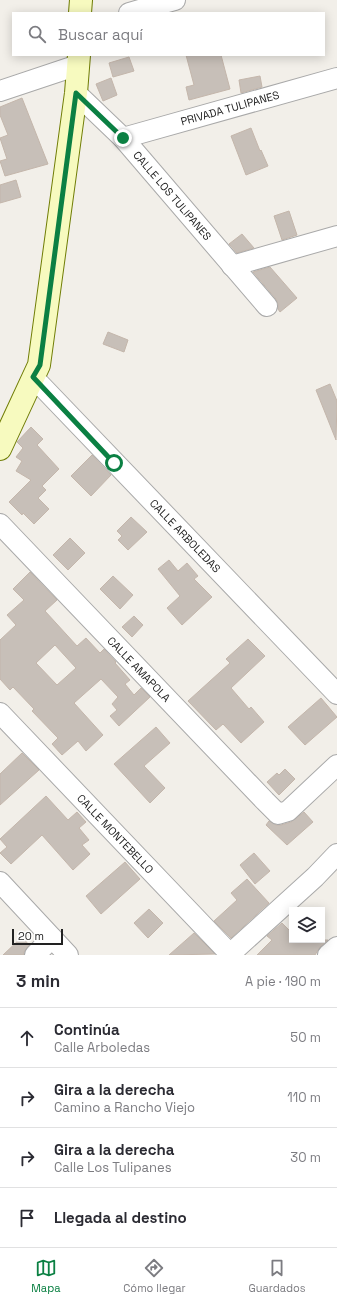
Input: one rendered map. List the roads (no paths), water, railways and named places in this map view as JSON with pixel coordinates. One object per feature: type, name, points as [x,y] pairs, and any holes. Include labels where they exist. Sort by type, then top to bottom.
[{"type":"street","points":[[80,12],[81,0]]},
{"type":"street","points":[[133,12],[175,0]]},
{"type":"street","points":[[0,91],[78,60],[76,93],[40,365],[0,449]]},
{"type":"street","name":"PRIVADA TULIPANES","points":[[123,138],[337,78]]},
{"type":"street","name":"CALLE LOS TULIPANES","points":[[76,93],[123,138],[267,306]]},
{"type":"street","points":[[232,266],[337,236]]},
{"type":"street","name":"CALLE ARBOLEDAS","points":[[33,377],[337,694]]},
{"type":"street","name":"CALLE AMAPOLA","points":[[0,524],[278,814],[288,811],[337,765]]},
{"type":"street","name":"CALLE MONTEBELLO","points":[[0,713],[230,955]]},
{"type":"street","points":[[230,955],[315,877],[337,854]]},
{"type":"street","points":[[0,882],[68,955]]},
{"type":"street","points":[[35,955],[52,938]]},
{"type":"street","points":[[328,955],[337,947]]}]
